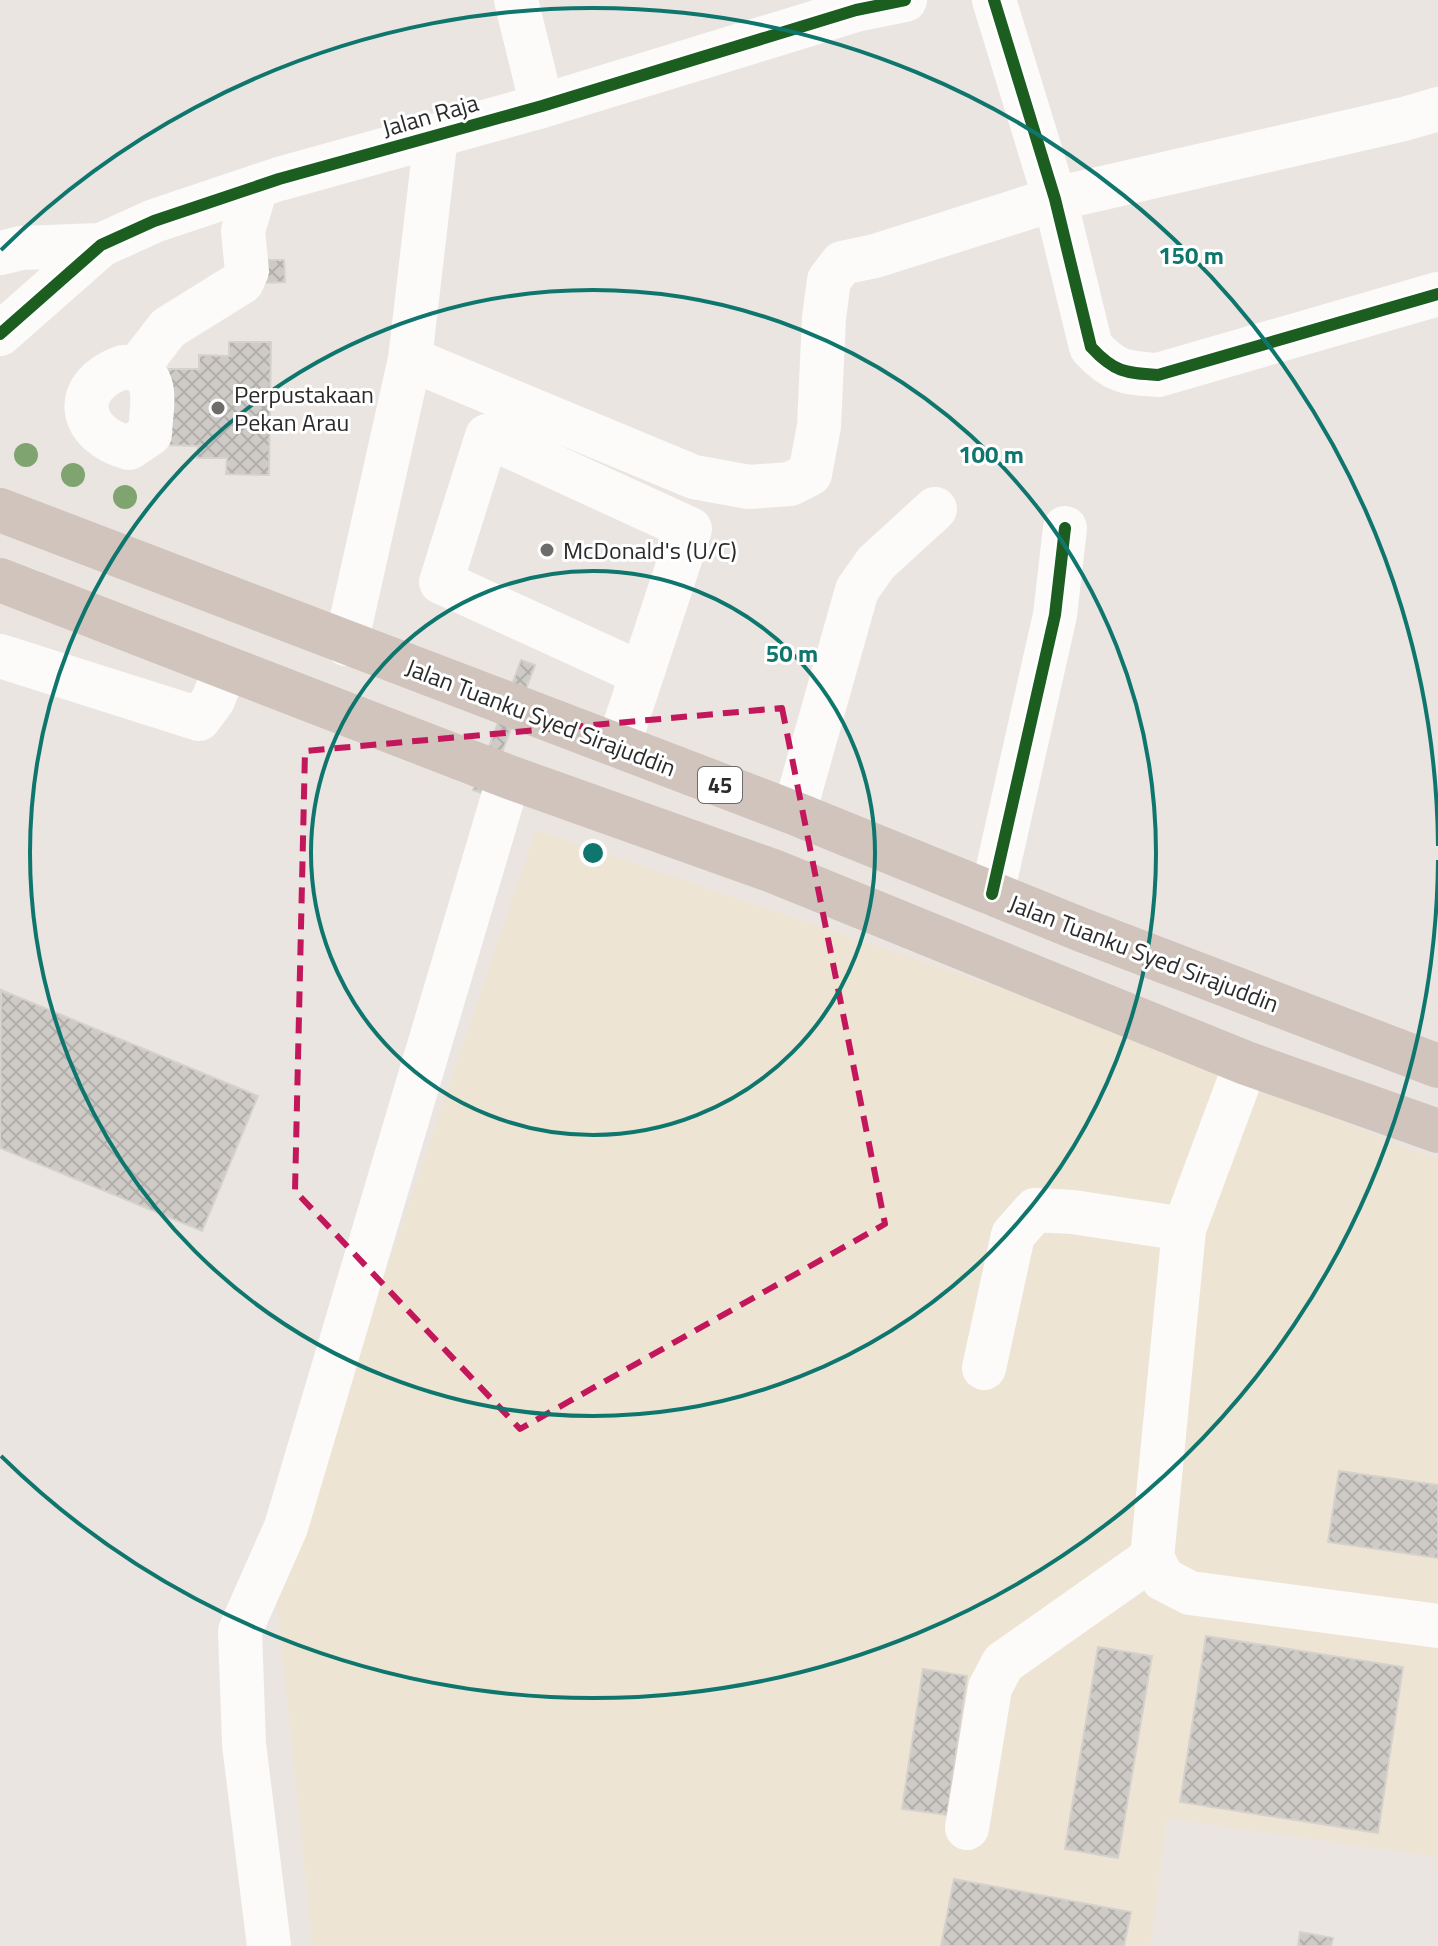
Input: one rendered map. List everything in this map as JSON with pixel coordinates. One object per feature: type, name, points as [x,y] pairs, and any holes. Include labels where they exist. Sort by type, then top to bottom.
[{"type":"highway","name":"Jalan Tuanku Syed Sirajuddin","points":[[0,510],[794,813],[992,894],[1438,1066]]},
{"type":"highway","points":[[0,580],[509,777],[773,871],[1246,1063],[1438,1131]]},
{"type":"street","points":[[516,0],[542,106]]},
{"type":"street","name":"Jalan Raja","points":[[0,363],[15,320],[101,245],[154,221],[256,187],[542,106],[856,10],[905,0]]},
{"type":"street","points":[[994,0],[1055,199],[1091,347],[1107,365],[1128,374],[1158,375],[1438,294]]},
{"type":"street","points":[[410,359],[694,477],[749,487],[790,484],[810,474],[819,426],[829,280],[842,263],[875,256],[1055,199],[1438,109]]},
{"type":"street","points":[[346,644],[410,359],[436,136]]},
{"type":"street","points":[[137,368],[168,328],[242,282],[247,271],[243,231],[256,187]]},
{"type":"street","points":[[0,253],[21,248],[101,245]]},
{"type":"street","points":[[618,746],[642,674],[690,529],[487,436],[441,582],[642,674]]},
{"type":"street","points":[[794,813],[857,590],[876,563],[935,509]]},
{"type":"street","points":[[992,894],[1055,615],[1065,528]]},
{"type":"street","points":[[0,656],[199,719],[213,700],[225,669]]},
{"type":"street","points":[[269,1946],[244,1744],[240,1631],[286,1527],[509,777]]},
{"type":"street","points":[[1246,1063],[1184,1229],[1152,1558],[1163,1579],[1190,1593],[1438,1626]]},
{"type":"street","points":[[984,1368],[1013,1235],[1035,1210],[1073,1212],[1184,1229]]},
{"type":"street","points":[[967,1828],[990,1688],[1003,1663],[1152,1558]]},
{"type":"highlighted area","points":[[782,708],[885,1224],[520,1429],[295,1191],[305,751]]},
{"type":"shaded area","points":[[536,830],[1097,1021],[1414,1151],[1438,1158],[1438,1857],[1167,1818],[1150,1946],[313,1946],[276,1594]]},
{"type":"building","points":[[260,260],[284,260],[285,282],[260,283]]},
{"type":"building","name":"Perpustakaan Pekan Arau","points":[[229,342],[271,342],[269,475],[226,474],[227,458],[197,458],[198,446],[165,445],[167,369],[199,369],[199,355],[229,356]]},
{"type":"building","points":[[521,660],[535,665],[486,795],[473,790]]},
{"type":"building","points":[[1,990],[258,1096],[202,1231],[0,1148]]},
{"type":"building","points":[[1339,1471],[1438,1485],[1438,1558],[1328,1542]]},
{"type":"building","points":[[1206,1636],[1403,1667],[1378,1833],[1180,1802]]},
{"type":"building","points":[[1098,1647],[1152,1656],[1118,1858],[1065,1849]]},
{"type":"building","points":[[923,1669],[967,1676],[947,1815],[902,1809]]},
{"type":"building","points":[[954,1879],[1131,1912],[1124,1946],[941,1946]]},
{"type":"building","points":[[1300,1932],[1333,1938],[1331,1946],[1298,1946]]},
{"type":"cycle path","points":[[0,334],[101,245],[154,221],[279,179],[542,106],[856,10],[905,0]]},
{"type":"cycle path","points":[[994,0],[1055,199],[1091,347],[1107,362],[1128,372],[1158,375],[1438,294]]},
{"type":"cycle path","points":[[992,894],[1055,615],[1065,528]]},
{"type":"place","name":"Perpustakaan Pekan Arau","points":[[218,408]]},
{"type":"place","name":"McDonald's (U/C)","points":[[547,550]]}]
